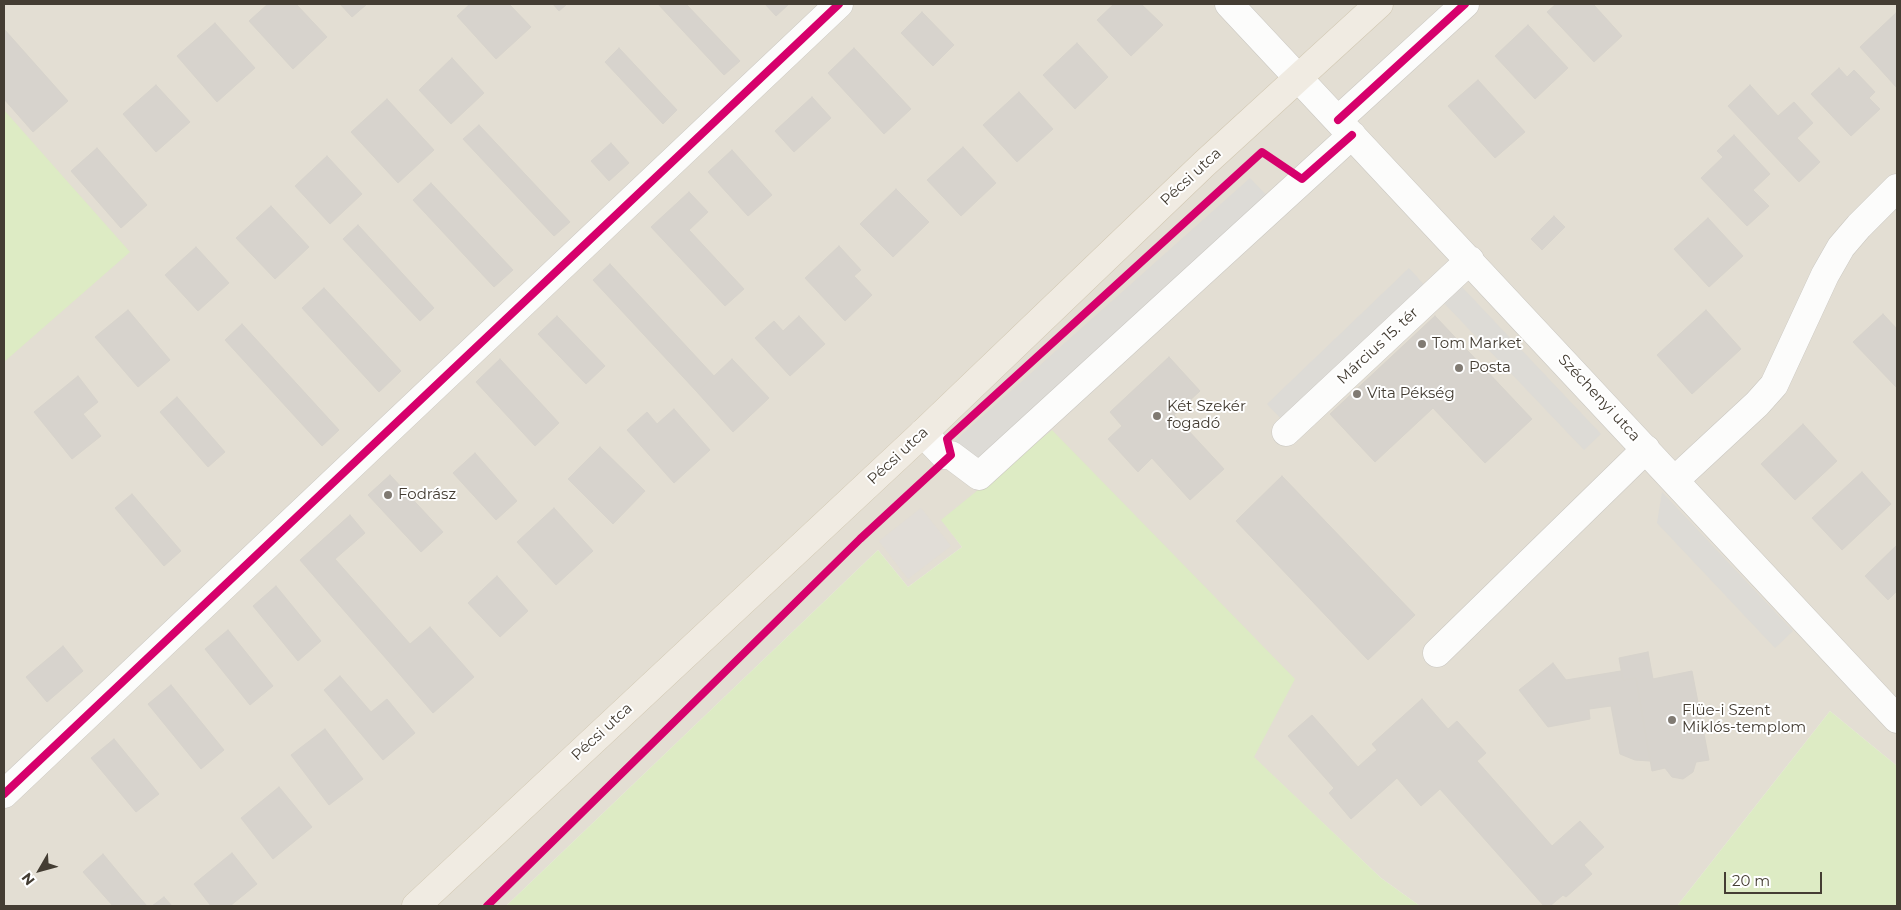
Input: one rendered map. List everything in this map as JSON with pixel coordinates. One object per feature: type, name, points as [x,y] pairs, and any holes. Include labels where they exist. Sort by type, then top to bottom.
[{"type":"main road","name":"Pécsi utca","points":[[416,906],[923,433],[1204,164],[1379,4]]},
{"type":"street","points":[[4,794],[839,4]]},
{"type":"street","name":"Széchenyi utca","points":[[1229,4],[1897,719]]},
{"type":"street","points":[[923,433],[944,455],[950,455],[978,476],[1302,179],[1345,127],[1465,4]]},
{"type":"street","points":[[1675,480],[1757,404],[1774,385],[1825,275],[1841,247],[1858,226],[1897,188]]},
{"type":"street","name":"Március 15. tér","points":[[1286,432],[1470,260]]},
{"type":"street","points":[[1437,653],[1646,449]]},
{"type":"shaded area","points":[[4,4],[1897,4],[1897,766],[1830,711],[1677,906],[1420,906],[1381,878],[1253,757],[942,520],[962,547],[908,587],[878,550],[506,906],[4,906]]},
{"type":"shaded area","points":[[1250,178],[1275,204],[979,476],[951,455],[956,440]]},
{"type":"shaded area","points":[[1409,268],[1427,288],[1285,423],[1267,404]]},
{"type":"shaded area","points":[[1461,286],[1601,434],[1584,450],[1443,302]]},
{"type":"shaded area","points":[[1662,492],[1793,631],[1775,648],[1657,523]]},
{"type":"shaded area","points":[[921,508],[951,546],[908,579],[879,541]]},
{"type":"green space","points":[[4,110],[130,252],[4,362]]},
{"type":"green space","points":[[1052,430],[1295,679],[1254,757],[1381,878],[1420,906],[506,906],[878,550],[908,587],[962,547],[941,520]]},
{"type":"green space","points":[[1830,711],[1897,766],[1897,906],[1677,906]]},
{"type":"building","points":[[268,4],[296,4],[327,37],[293,69],[249,21]]},
{"type":"building","points":[[340,4],[367,4],[352,17]]},
{"type":"building","points":[[470,4],[509,4],[531,27],[496,59],[457,16]]},
{"type":"building","points":[[553,4],[567,4],[559,11]]},
{"type":"building","points":[[658,4],[686,4],[740,61],[724,75]]},
{"type":"building","points":[[765,4],[789,4],[776,16]]},
{"type":"building","points":[[1114,4],[1141,4],[1163,25],[1131,56],[1097,20]]},
{"type":"building","points":[[1556,4],[1593,4],[1622,36],[1594,62],[1547,12]]},
{"type":"building","points":[[922,12],[954,45],[933,66],[901,33]]},
{"type":"building","points":[[1897,14],[1897,88],[1860,47]]},
{"type":"building","points":[[215,23],[255,68],[217,102],[177,56]]},
{"type":"building","points":[[1528,25],[1568,68],[1535,99],[1495,56]]},
{"type":"building","points":[[4,29],[68,101],[33,132],[4,99]]},
{"type":"building","points":[[1077,43],[1108,77],[1075,109],[1043,75]]},
{"type":"building","points":[[619,48],[677,110],[663,124],[605,62]]},
{"type":"building","points":[[854,48],[911,109],[884,134],[828,73]]},
{"type":"building","points":[[452,58],[484,93],[451,124],[419,90]]},
{"type":"building","points":[[1839,68],[1847,77],[1854,70],[1875,92],[1869,98],[1880,109],[1851,136],[1811,94]]},
{"type":"building","points":[[1478,80],[1525,132],[1495,158],[1448,106]]},
{"type":"building","points":[[156,85],[190,122],[156,152],[123,114]]},
{"type":"building","points":[[1750,85],[1778,116],[1794,102],[1813,123],[1797,138],[1820,162],[1799,182],[1728,106]]},
{"type":"building","points":[[1019,92],[1053,129],[1017,162],[983,125]]},
{"type":"building","points":[[812,97],[831,118],[794,152],[775,131]]},
{"type":"building","points":[[387,99],[434,150],[398,183],[351,132]]},
{"type":"building","points":[[479,125],[570,222],[554,236],[463,139]]},
{"type":"building","points":[[1734,135],[1770,174],[1753,190],[1769,206],[1747,226],[1701,178],[1723,157],[1717,151]]},
{"type":"building","points":[[611,143],[629,163],[609,181],[591,161]]},
{"type":"building","points":[[963,147],[996,183],[961,216],[927,180]]},
{"type":"building","points":[[97,148],[147,205],[121,228],[71,171]]},
{"type":"building","points":[[732,150],[772,195],[748,216],[708,172]]},
{"type":"building","points":[[327,156],[362,194],[330,224],[295,186]]},
{"type":"building","points":[[431,183],[513,270],[494,287],[413,200]]},
{"type":"building","points":[[896,189],[929,222],[893,257],[860,224]]},
{"type":"building","points":[[689,192],[708,212],[689,230],[744,289],[725,306],[651,227]]},
{"type":"building","points":[[271,206],[309,247],[275,279],[236,238]]},
{"type":"building","points":[[1554,216],[1565,227],[1542,250],[1531,239]]},
{"type":"building","points":[[1708,218],[1743,256],[1709,287],[1674,249]]},
{"type":"building","points":[[358,225],[434,308],[420,321],[343,239]]},
{"type":"building","points":[[839,246],[861,270],[854,276],[872,295],[845,321],[805,278]]},
{"type":"building","points":[[196,247],[229,283],[198,311],[165,275]]},
{"type":"building","points":[[610,264],[714,376],[697,392],[593,280]]},
{"type":"building","points":[[324,288],[401,371],[379,392],[302,308]]},
{"type":"building","points":[[128,310],[170,360],[138,387],[95,337]]},
{"type":"building","points":[[1706,310],[1741,349],[1692,394],[1657,355]]},
{"type":"building","points":[[1883,314],[1897,329],[1897,388],[1853,342]]},
{"type":"building","points":[[557,316],[605,366],[586,384],[538,334]]},
{"type":"building","points":[[799,316],[825,344],[790,376],[755,338],[774,321],[783,331]]},
{"type":"building","points":[[1435,316],[1532,419],[1485,463],[1433,408],[1375,462],[1330,414]]},
{"type":"building","points":[[242,324],[339,430],[322,446],[225,340]]},
{"type":"building","points":[[1169,357],[1200,391],[1174,415],[1224,469],[1190,500],[1152,458],[1138,472],[1108,439],[1122,426],[1110,412]]},
{"type":"building","points":[[500,359],[559,423],[535,446],[476,382]]},
{"type":"building","points":[[732,359],[769,398],[733,432],[697,392]]},
{"type":"building","points":[[78,376],[98,402],[83,414],[101,436],[72,459],[34,412]]},
{"type":"building","points":[[177,397],[225,452],[208,467],[160,412]]},
{"type":"building","points":[[674,409],[710,450],[674,483],[627,430],[647,412],[657,424]]},
{"type":"building","points":[[1803,424],[1837,461],[1795,500],[1761,464]]},
{"type":"building","points":[[600,447],[645,491],[613,524],[568,479]]},
{"type":"building","points":[[475,453],[517,501],[496,520],[453,473]]},
{"type":"building","points":[[1862,472],[1891,504],[1842,550],[1812,518]]},
{"type":"building","points":[[390,475],[443,532],[421,552],[368,495]]},
{"type":"building","points":[[1282,476],[1415,615],[1368,660],[1236,521]]},
{"type":"building","points":[[132,494],[181,551],[164,566],[115,508]]},
{"type":"building","points":[[554,508],[593,551],[556,585],[517,542]]},
{"type":"building","points":[[350,515],[365,533],[335,559],[410,644],[389,662],[300,560]]},
{"type":"building","points":[[1897,545],[1897,591],[1888,600],[1865,576]]},
{"type":"building","points":[[497,576],[528,611],[500,637],[468,603]]},
{"type":"building","points":[[276,586],[321,641],[298,661],[253,606]]},
{"type":"building","points":[[430,627],[474,677],[433,713],[389,662]]},
{"type":"building","points":[[228,630],[273,686],[250,705],[205,649]]},
{"type":"building","points":[[63,646],[83,671],[47,702],[26,677]]},
{"type":"building","name":"Flüe-i Szent Miklós-templom","points":[[1648,652],[1653,679],[1692,671],[1709,760],[1696,762],[1693,772],[1683,779],[1672,777],[1665,768],[1652,771],[1636,678],[1623,680],[1619,658]]},
{"type":"building","points":[[1553,663],[1566,680],[1621,671],[1623,680],[1636,678],[1650,761],[1635,760],[1620,754],[1611,706],[1589,709],[1590,719],[1548,727],[1519,690]]},
{"type":"building","points":[[340,676],[371,712],[387,699],[415,733],[383,760],[324,690]]},
{"type":"building","points":[[171,685],[224,750],[201,769],[148,704]]},
{"type":"building","points":[[1422,699],[1448,729],[1457,721],[1486,753],[1477,761],[1552,846],[1580,821],[1604,847],[1584,865],[1592,874],[1566,897],[1563,895],[1550,906],[1544,906],[1440,789],[1421,806],[1397,778],[1351,819],[1329,793],[1334,788],[1288,736],[1312,715],[1358,767],[1377,750],[1372,744]]},
{"type":"building","points":[[325,729],[363,779],[329,805],[291,755]]},
{"type":"building","points":[[114,739],[159,794],[136,812],[91,758]]},
{"type":"building","points":[[279,787],[312,827],[273,859],[241,818]]},
{"type":"building","points":[[232,853],[257,884],[230,906],[211,906],[194,884]]},
{"type":"building","points":[[103,854],[133,890],[113,906],[83,872]]},
{"type":"building","points":[[133,890],[147,906],[113,906]]},
{"type":"building","points":[[164,897],[172,906],[152,906]]},
{"type":"cycle path","points":[[4,794],[839,4]]},
{"type":"cycle path","points":[[1338,120],[1465,4]]},
{"type":"cycle path","points":[[487,906],[860,539],[951,455],[947,439],[1262,152],[1302,179],[1352,135]]},
{"type":"place","name":"Tom Market","points":[[1422,344]]},
{"type":"place","name":"Posta","points":[[1459,368]]},
{"type":"place","name":"Vita Pékség","points":[[1357,394]]},
{"type":"place","name":"Két Szekér fogadó","points":[[1157,416]]},
{"type":"place","name":"Fodrász","points":[[388,495]]},
{"type":"place","name":"Flüe-i Szent Miklós-templom","points":[[1672,720]]}]
